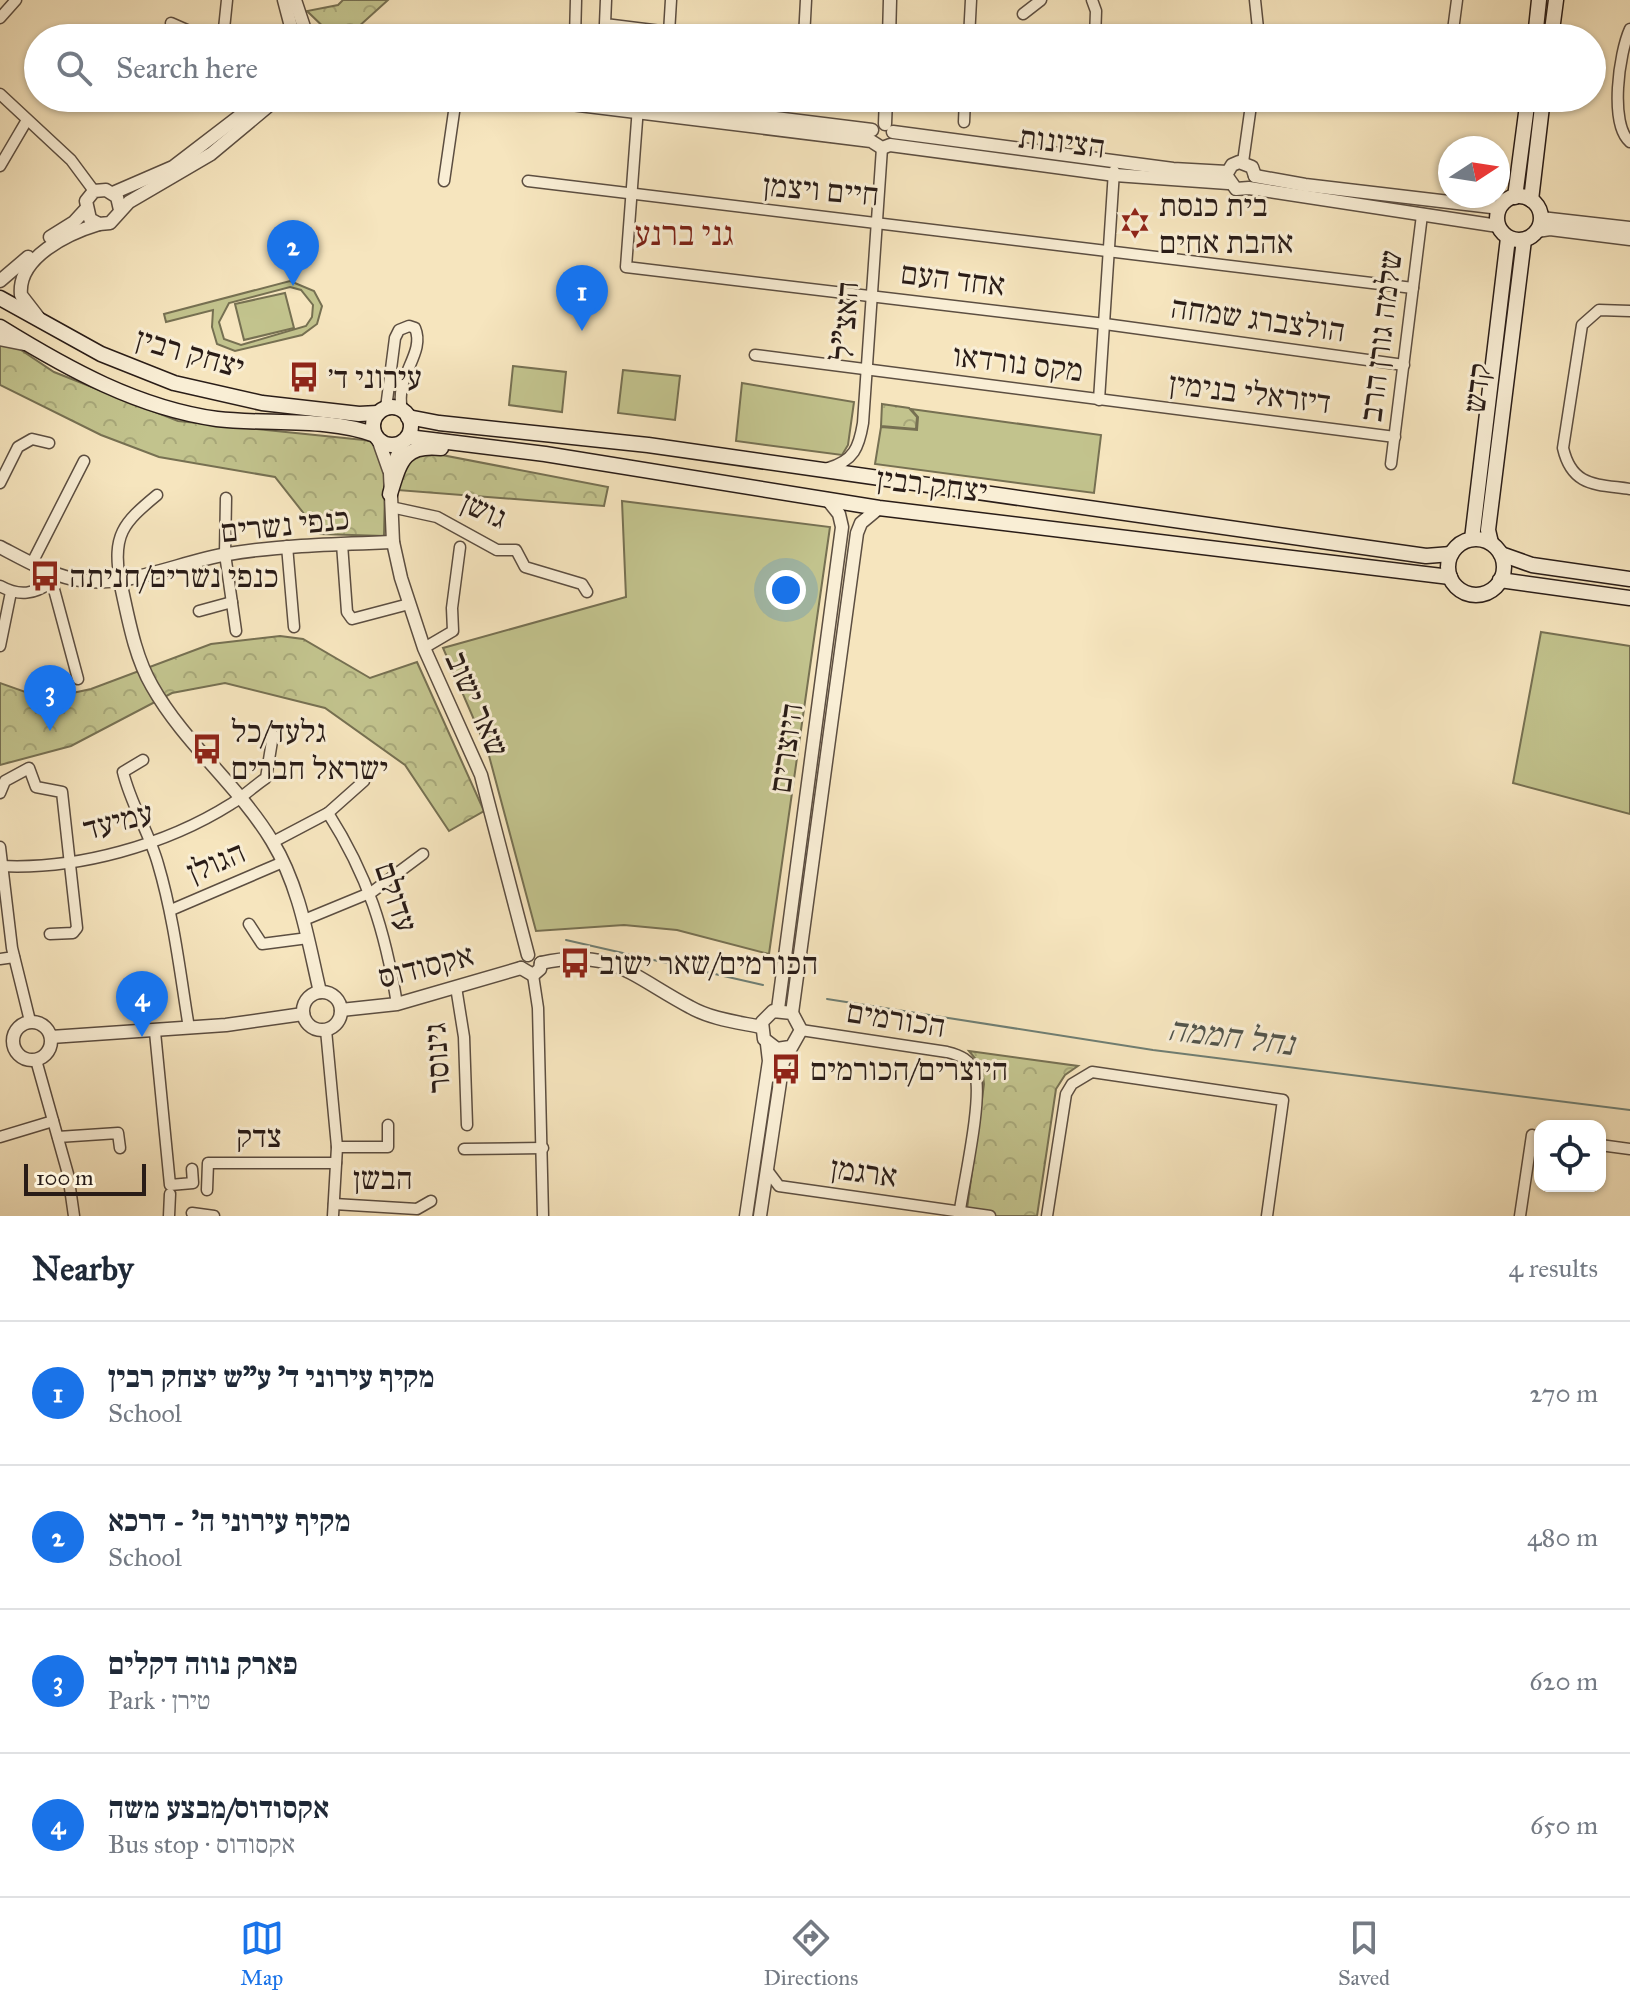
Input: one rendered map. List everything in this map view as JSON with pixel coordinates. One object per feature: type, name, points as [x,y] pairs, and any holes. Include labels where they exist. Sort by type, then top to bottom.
[{"type":"main road","points":[[1536,24],[1539,0]]},
{"type":"main road","points":[[1553,24],[1556,0]]},
{"type":"main road","points":[[1510,201],[1515,197],[1526,112]]},
{"type":"main road","points":[[1500,208],[1498,226],[1508,238],[1524,240],[1539,224],[1531,200],[1541,112]]},
{"type":"main road","points":[[1515,197],[1531,200]]},
{"type":"main road","name":"קדש","points":[[1472,539],[1508,238]]},
{"type":"main road","name":"קדש","points":[[1496,548],[1488,530],[1524,240]]},
{"type":"main road","name":"יצחק רבין","points":[[0,298],[101,354],[174,383],[262,403],[359,414],[382,410]]},
{"type":"main road","name":"יצחק רבין","points":[[0,327],[108,387],[162,408],[219,419],[342,428],[376,437]]},
{"type":"main road","points":[[382,410],[405,413],[411,425],[405,440],[392,446],[376,437],[373,421],[382,410]]},
{"type":"main road","name":"יצחק רבין","points":[[405,413],[439,423],[584,436],[1426,556],[1451,554]]},
{"type":"main road","name":"יצחק רבין","points":[[405,440],[496,447],[879,508],[1450,577]]},
{"type":"main road","points":[[390,500],[399,466],[414,449],[496,447]]},
{"type":"main road","points":[[1496,548],[1503,562],[1500,580],[1486,593],[1470,594],[1456,586],[1450,577],[1451,554],[1472,539],[1496,548],[1532,565],[1630,579]]},
{"type":"main road","points":[[1500,580],[1630,598]]},
{"type":"street","points":[[0,18],[16,0]]},
{"type":"street","points":[[225,24],[227,0]]},
{"type":"street","points":[[284,0],[297,24]]},
{"type":"street","points":[[295,0],[301,24]]},
{"type":"street","points":[[575,24],[576,0]]},
{"type":"street","points":[[605,24],[606,0]]},
{"type":"street","points":[[670,24],[671,0]]},
{"type":"street","points":[[805,24],[806,0]]},
{"type":"street","points":[[889,24],[890,0]]},
{"type":"street","points":[[970,24],[971,0]]},
{"type":"street","points":[[1023,14],[1041,0]]},
{"type":"street","points":[[1092,0],[1096,24]]},
{"type":"street","points":[[1255,0],[1258,24]]},
{"type":"street","points":[[1454,24],[1457,0]]},
{"type":"street","points":[[1630,29],[1624,50],[1617,106],[1618,124],[1630,142]]},
{"type":"street","points":[[0,94],[71,160],[94,191],[113,193],[173,167],[245,112]]},
{"type":"street","points":[[43,323],[21,295],[23,275],[48,248],[77,232],[110,223],[120,210],[211,154],[261,112]]},
{"type":"street","points":[[444,181],[454,112]]},
{"type":"street","name":"אחד העם","points":[[638,112],[626,267],[1105,324]]},
{"type":"street","name":"הציונות","points":[[679,112],[882,137],[1097,158],[1228,177]]},
{"type":"street","name":"האצ\"ל","points":[[816,470],[842,464],[855,453],[863,423],[885,112]]},
{"type":"street","points":[[964,112],[964,122]]},
{"type":"street","points":[[1243,162],[1250,112]]},
{"type":"street","points":[[0,166],[27,120]]},
{"type":"street","name":"הציונות","points":[[882,137],[1115,175],[1228,177]]},
{"type":"street","points":[[1097,158],[1111,167],[1115,175],[1130,169],[1173,169]]},
{"type":"street","points":[[1252,182],[1252,167],[1243,162],[1235,163],[1228,177],[1236,189],[1252,182],[1305,185],[1438,201]]},
{"type":"street","name":"מקס נורדאו","points":[[755,355],[1099,400],[1115,175]]},
{"type":"street","name":"חיים ויצמן","points":[[528,181],[1413,288]]},
{"type":"street","points":[[1252,182],[1422,215],[1498,226]]},
{"type":"street","points":[[94,191],[86,201],[85,210],[90,219],[99,224]]},
{"type":"street","points":[[113,193],[120,210]]},
{"type":"street","points":[[0,281],[85,210]]},
{"type":"street","name":"שלמה גורן הרב","points":[[1391,464],[1422,215]]},
{"type":"street","points":[[1539,224],[1630,228]]},
{"type":"street","points":[[1539,224],[1550,229],[1630,239]]},
{"type":"street","points":[[1630,311],[1599,310],[1579,331],[1563,448],[1567,465],[1579,479],[1630,489]]},
{"type":"street","name":"הולצברג שמחה","points":[[1105,324],[1404,365]]},
{"type":"street","points":[[382,410],[399,330],[412,326],[418,338],[399,388],[405,413]]},
{"type":"street","points":[[0,339],[32,347]]},
{"type":"street","points":[[394,347],[413,357]]},
{"type":"street","name":"דיזראלי בנימין","points":[[1099,400],[1395,437]]},
{"type":"street","name":"שאר ישוב","points":[[376,437],[390,473],[393,542],[409,604],[424,648],[481,775],[528,955]]},
{"type":"street","points":[[0,483],[18,447],[32,439],[49,443]]},
{"type":"street","name":"שאר ישוב","points":[[390,473],[405,440]]},
{"type":"street","points":[[32,563],[84,461]]},
{"type":"street","points":[[157,495],[127,521],[118,539],[116,560],[151,684],[179,727],[240,796],[273,842],[304,920],[320,992]]},
{"type":"street","points":[[226,498],[225,554],[236,631]]},
{"type":"street","name":"היוצרים","points":[[778,1009],[842,521],[827,499]]},
{"type":"street","name":"גושן","points":[[390,500],[437,517],[497,550],[516,550],[525,567],[582,584],[587,592]]},
{"type":"street","name":"היוצרים","points":[[792,1013],[857,533],[861,523],[879,508]]},
{"type":"street","name":"כנפי נשרים","points":[[0,547],[53,578],[97,582],[120,581],[225,554],[287,546],[393,542]]},
{"type":"street","points":[[342,544],[347,612],[352,619],[409,604]]},
{"type":"street","points":[[287,546],[294,627]]},
{"type":"street","name":"גושן","points":[[424,648],[453,631],[452,608],[460,547]]},
{"type":"street","points":[[0,586],[11,592],[38,591],[53,578],[78,679]]},
{"type":"street","points":[[0,646],[11,592]]},
{"type":"street","points":[[199,611],[232,602]]},
{"type":"street","name":"עמיעד","points":[[2,866],[69,861],[152,843],[234,803],[266,778],[273,735]]},
{"type":"street","name":"הגולן","points":[[143,760],[123,772],[131,803],[152,843],[171,910],[189,1028]]},
{"type":"street","points":[[0,793],[5,781],[29,768],[36,787],[62,792],[77,928],[73,933],[50,934]]},
{"type":"street","points":[[273,842],[328,813],[364,781]]},
{"type":"street","name":"עדולם","points":[[328,813],[372,892],[397,1004]]},
{"type":"street","points":[[0,847],[14,957],[30,1021]]},
{"type":"street","points":[[304,920],[372,892],[423,854]]},
{"type":"street","name":"הגולן","points":[[171,910],[283,862]]},
{"type":"street","points":[[249,924],[262,944],[308,938]]},
{"type":"street","points":[[528,955],[535,955],[541,963],[539,972],[533,975],[521,968],[523,959],[528,955]]},
{"type":"street","points":[[0,959],[14,957]]},
{"type":"street","points":[[541,963],[577,957],[612,962],[630,969],[692,1009],[761,1027]]},
{"type":"street","name":"אקסודוס","points":[[341,1010],[397,1004],[521,968]]},
{"type":"street","points":[[533,975],[543,1148],[543,1216]]},
{"type":"street","name":"גינוסר","points":[[456,987],[464,1037],[467,1125]]},
{"type":"street","points":[[303,1014],[307,1000],[320,992]]},
{"type":"street","points":[[303,1014],[314,1029],[326,1030],[336,1025],[341,1010],[337,999],[320,992]]},
{"type":"street","points":[[746,1216],[770,1056],[761,1027],[765,1017],[778,1009],[792,1013],[801,1030],[783,1062],[760,1216]]},
{"type":"street","points":[[51,1037],[155,1032],[303,1014]]},
{"type":"street","points":[[30,1021],[46,1027],[51,1037],[46,1054],[36,1060],[22,1057],[6,1047],[16,1029],[30,1021]]},
{"type":"street","points":[[326,1030],[337,1147],[333,1216]]},
{"type":"street","name":"הכורמים","points":[[801,1030],[947,1052],[967,1061],[974,1070],[977,1092],[959,1214]]},
{"type":"street","points":[[155,1032],[170,1185],[193,1183],[192,1169]]},
{"type":"street","points":[[767,1044],[777,1049],[790,1047]]},
{"type":"street","points":[[36,1060],[58,1137],[74,1216]]},
{"type":"street","points":[[1047,1216],[1063,1106],[1072,1084],[1080,1077],[1102,1073],[1283,1100],[1267,1216]]},
{"type":"street","points":[[0,1137],[53,1121]]},
{"type":"street","points":[[337,1147],[388,1147],[388,1125]]},
{"type":"street","points":[[58,1137],[118,1133],[120,1148]]},
{"type":"street","points":[[1520,1216],[1534,1146]]},
{"type":"street","points":[[1606,1146],[1630,1149]]},
{"type":"street","points":[[464,1149],[543,1148]]},
{"type":"street","name":"צדק","points":[[207,1190],[208,1163],[336,1163]]},
{"type":"street","points":[[763,1197],[779,1186],[767,1170]]},
{"type":"street","name":"ארגמן","points":[[779,1186],[990,1216]]},
{"type":"street","points":[[169,1216],[170,1194]]},
{"type":"street","name":"הבשן","points":[[334,1204],[417,1209],[431,1201]]},
{"type":"street","points":[[192,1213],[214,1216]]},
{"type":"green space","points":[[343,0],[388,0],[361,24],[320,24],[307,11],[338,5]]},
{"type":"green space","points":[[290,281],[314,291],[322,306],[317,324],[302,335],[235,351],[217,344],[212,327],[213,310],[166,322],[164,314]],"holes":[[[290,287],[301,290],[313,305],[312,317],[306,326],[241,345],[224,339],[219,322],[229,303]]]},
{"type":"green space","points":[[285,293],[294,328],[244,340],[235,304]]},
{"type":"green space","points":[[12,344],[54,372],[178,421],[364,440],[608,487],[604,506],[385,489],[384,536],[320,534],[275,477],[159,457],[101,435],[0,385],[0,345]]},
{"type":"green space","points":[[513,366],[566,372],[562,412],[509,405]]},
{"type":"green space","points":[[623,370],[680,376],[675,420],[618,413]]},
{"type":"green space","points":[[742,383],[854,402],[848,445],[842,455],[736,441]]},
{"type":"green space","points":[[882,404],[909,408],[917,417],[916,429],[881,426]]},
{"type":"green space","points":[[911,409],[1101,435],[1094,493],[875,464],[881,427],[917,430],[918,417]]},
{"type":"green space","points":[[622,501],[830,527],[769,954],[677,930],[624,925],[536,931],[488,752],[443,648],[626,597]]},
{"type":"green space","points":[[1541,632],[1630,646],[1630,814],[1513,783]]},
{"type":"green space","points":[[280,636],[303,639],[370,678],[417,662],[484,811],[449,831],[405,765],[325,708],[225,683],[172,693],[71,746],[0,765],[0,683],[45,699],[91,689],[211,644]]},
{"type":"green space","points":[[969,1051],[1078,1066],[1065,1075],[1056,1089],[1037,1216],[966,1216],[984,1084],[982,1067]]},
{"type":"waterway","name":"נחל חממה","points":[[566,940],[763,985]]},
{"type":"waterway","name":"נחל חממה","points":[[827,999],[1153,1050],[1630,1110]]},
{"type":"place","name":"בית כנסת אהבת אחים","points":[[1135,223]]},
{"type":"place","name":"מקיף עירוני ה' - דרכא","points":[[293,286]]},
{"type":"place","name":"מקיף עירוני ד' ע\"ש יצחק רבין","points":[[582,331]]},
{"type":"place","name":"עירוני ד׳","points":[[304,377]]},
{"type":"place","name":"כנפי נשרים/חניתה","points":[[45,576]]},
{"type":"place","name":"פארק נווה דקלים","points":[[50,731]]},
{"type":"place","name":"גלעד/כל ישראל חברים","points":[[207,749]]},
{"type":"place","name":"הכורמים/שאר ישוב","points":[[575,963]]},
{"type":"place","name":"אקסודוס/מבצע משה","points":[[142,1037]]},
{"type":"place","name":"היוצרים/הכורמים","points":[[786,1069]]},
{"type":"district","name":"גני ברנע","points":[[684,233]]}]
